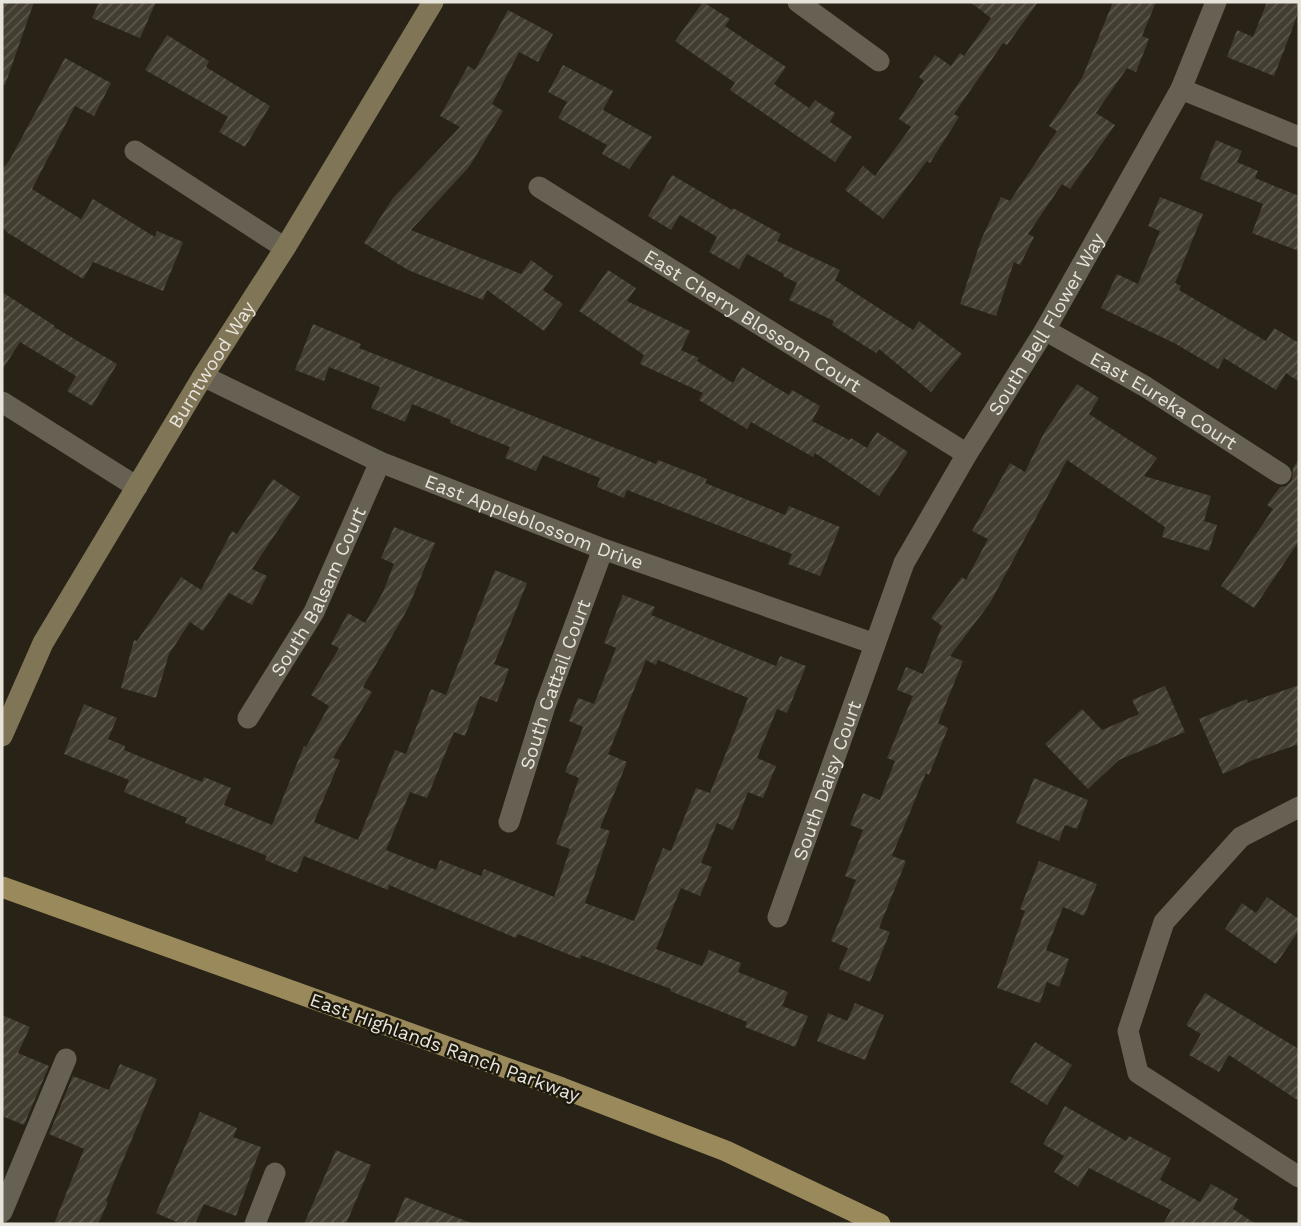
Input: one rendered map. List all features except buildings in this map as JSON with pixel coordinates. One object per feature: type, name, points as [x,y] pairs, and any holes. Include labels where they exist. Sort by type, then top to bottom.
[{"type":"main road","name":"East Highlands Ranch Parkway","points":[[2,887],[562,1088],[726,1151],[880,1224]]},
{"type":"street","name":"Burntwood Way","points":[[2,736],[43,643],[202,376],[285,248],[433,2]]},
{"type":"street","points":[[798,2],[879,61]]},
{"type":"street","name":"South Bell Flower Way","points":[[875,644],[904,563],[967,454],[1045,330],[1181,89],[1216,2]]},
{"type":"street","points":[[1181,89],[1299,137]]},
{"type":"street","points":[[135,151],[285,248]]},
{"type":"street","name":"East Cherry Blossom Court","points":[[539,187],[967,454]]},
{"type":"street","name":"East Eureka Court","points":[[1045,330],[1146,387],[1281,474]]},
{"type":"street","name":"East Appleblossom Drive","points":[[202,376],[380,462],[604,549],[875,644]]},
{"type":"street","points":[[2,402],[136,487]]},
{"type":"street","name":"South Balsam Court","points":[[248,718],[314,612],[380,462]]},
{"type":"street","name":"South Cattail Court","points":[[509,821],[545,706],[604,549]]},
{"type":"street","name":"South Daisy Court","points":[[778,917],[875,644]]},
{"type":"street","points":[[1299,807],[1241,837],[1164,922],[1128,1031],[1138,1073],[1299,1177]]},
{"type":"street","points":[[2,1212],[66,1059]]},
{"type":"street","points":[[255,1224],[275,1173]]}]
